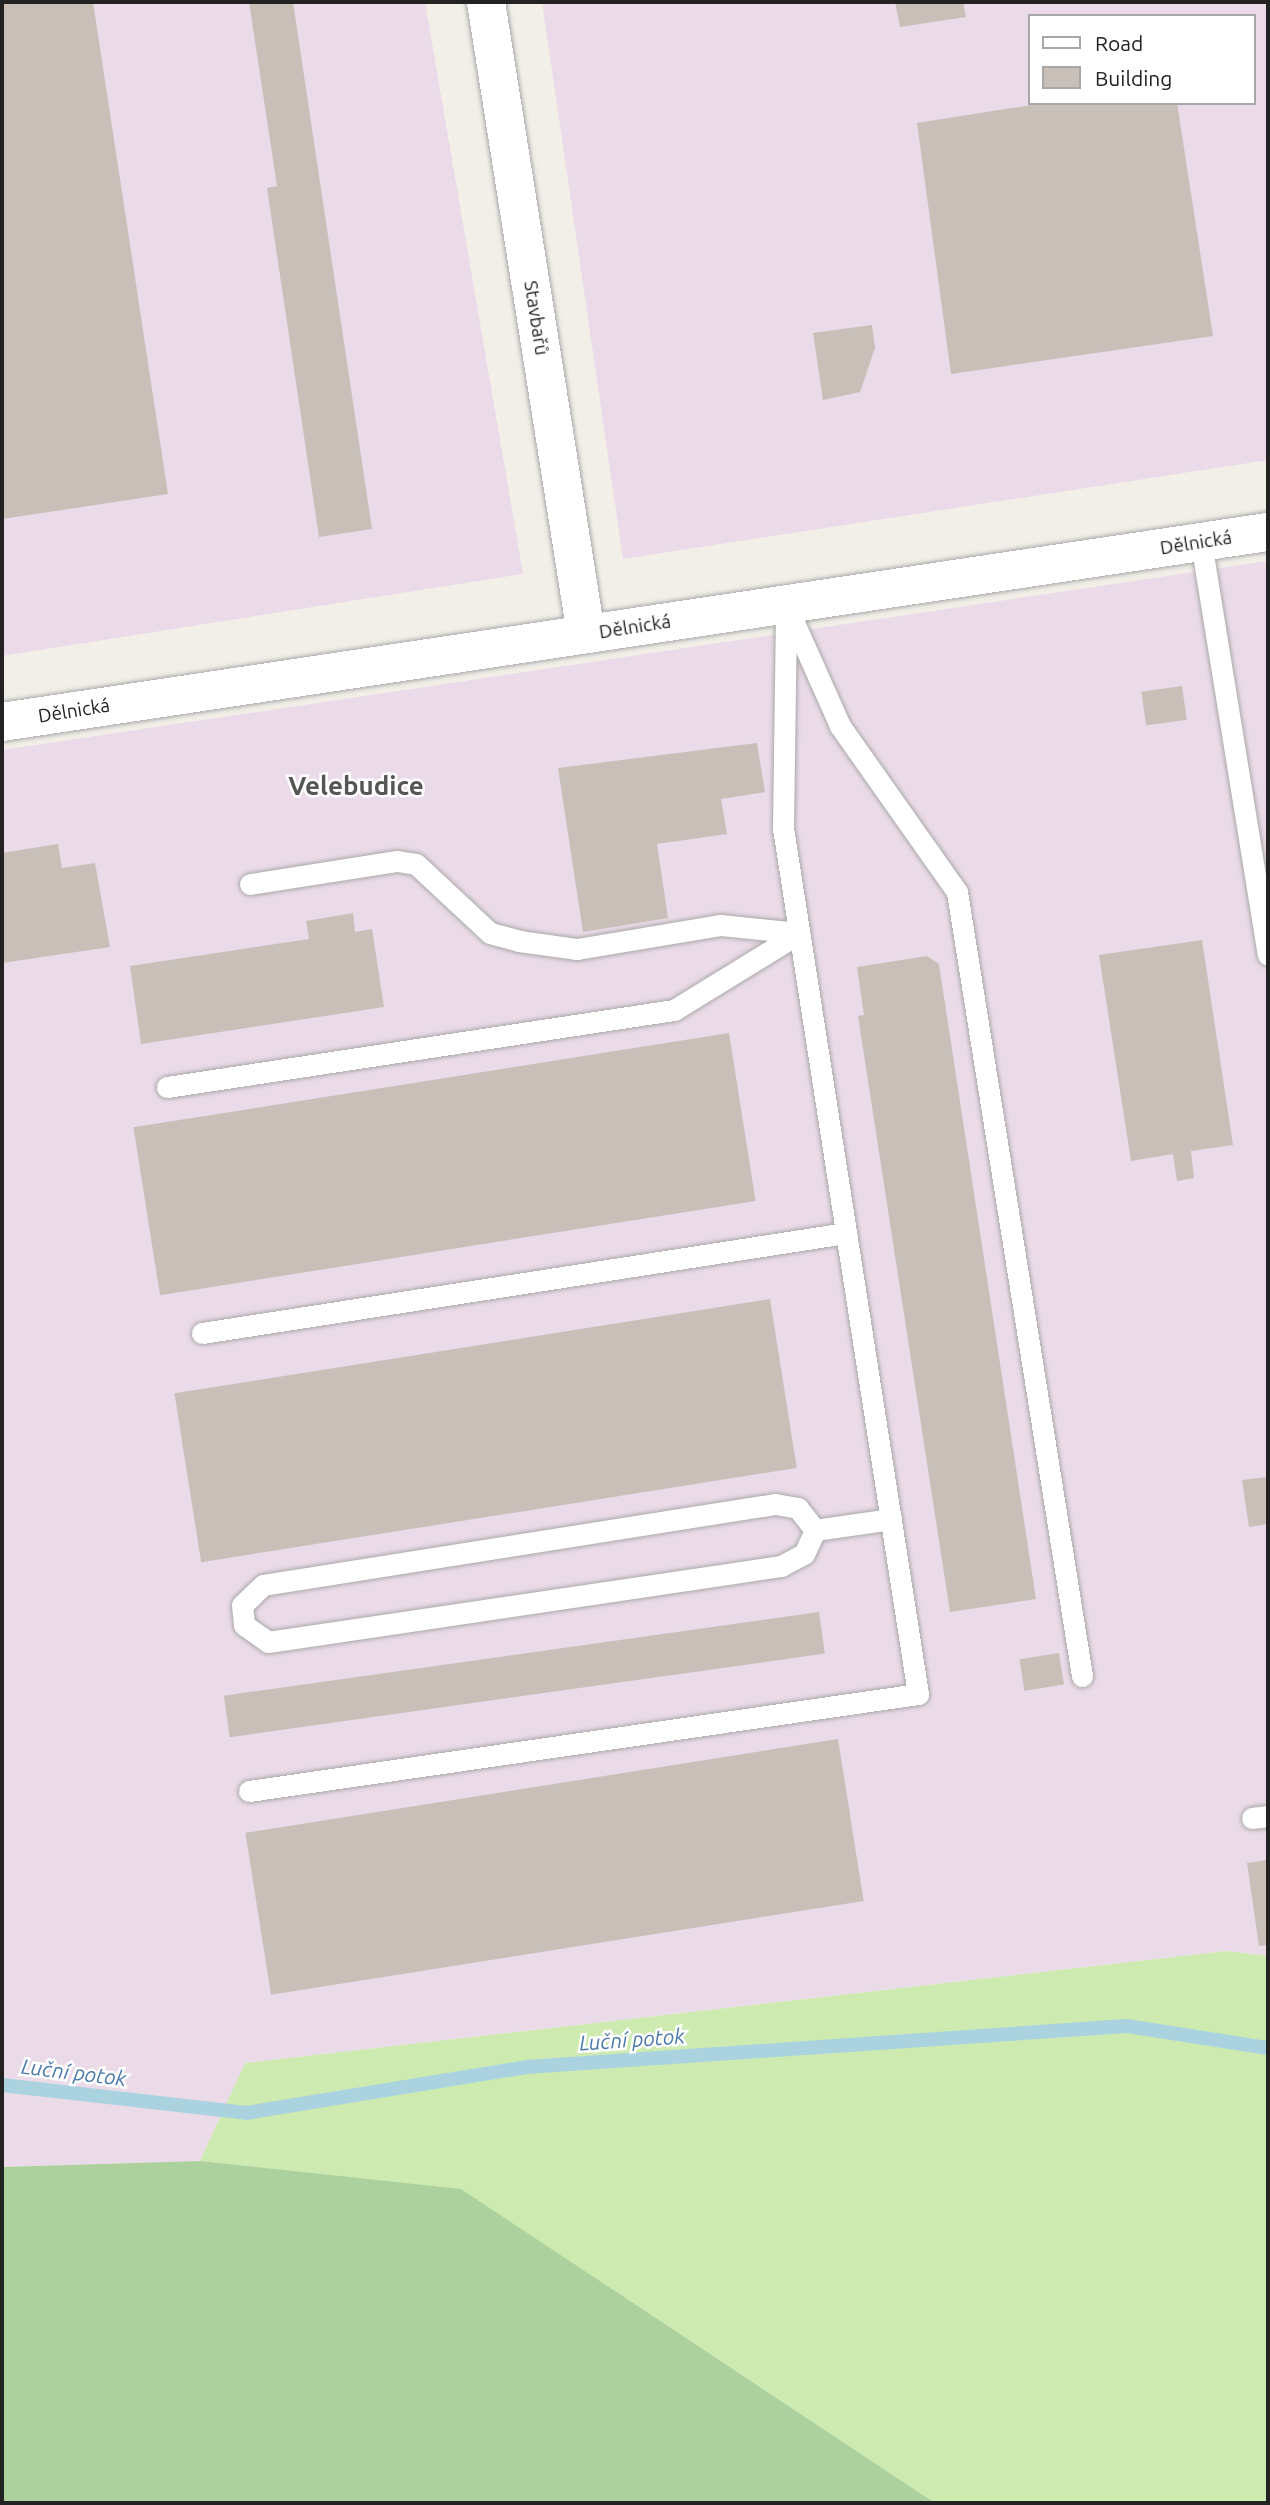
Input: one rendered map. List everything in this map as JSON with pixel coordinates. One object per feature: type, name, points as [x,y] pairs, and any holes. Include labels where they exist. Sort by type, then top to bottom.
[{"type":"street","name":"Stavbařů","points":[[486,2],[586,635]]},
{"type":"street","name":"Dělnická","points":[[2,722],[1268,532]]},
{"type":"lane","points":[[1201,542],[1268,955]]},
{"type":"lane","points":[[249,1791],[918,1694],[783,828],[786,604]]},
{"type":"lane","points":[[786,604],[840,726],[957,892],[1082,1676]]},
{"type":"lane","points":[[250,884],[397,861],[416,864],[490,933],[577,950],[721,925],[799,933]]},
{"type":"lane","points":[[167,1087],[674,1010],[799,933]]},
{"type":"lane","points":[[202,1333],[846,1233]]},
{"type":"lane","points":[[775,1504],[798,1508],[815,1530],[804,1554],[781,1566],[268,1643],[244,1625],[242,1605],[263,1585],[775,1504]]},
{"type":"lane","points":[[815,1530],[891,1519]]},
{"type":"shaded area","points":[[2,2],[425,2],[523,574],[2,656]]},
{"type":"shaded area","points":[[542,2],[1268,2],[1268,460],[623,559]]},
{"type":"shaded area","points":[[1268,561],[1268,1956],[1226,1951],[246,2063],[200,2161],[2,2167],[2,750]]},
{"type":"green space","points":[[1226,1951],[1268,1956],[1268,2503],[935,2503],[461,2190],[200,2161],[245,2063]]},
{"type":"green space","points":[[200,2161],[461,2189],[935,2503],[2,2503],[2,2167]]},
{"type":"building","points":[[2,2],[93,2],[168,494],[2,519]]},
{"type":"building","points":[[249,2],[293,2],[372,529],[319,537],[267,188],[277,186]]},
{"type":"building","points":[[895,2],[963,2],[966,17],[900,27]]},
{"type":"building","points":[[1031,105],[1177,105],[1213,336],[951,374],[917,123]]},
{"type":"building","points":[[872,325],[875,348],[860,392],[823,400],[813,333]]},
{"type":"building","points":[[1182,686],[1187,720],[1146,725],[1141,692]]},
{"type":"building","points":[[757,743],[765,792],[721,799],[727,834],[657,844],[668,918],[583,932],[558,768]]},
{"type":"building","points":[[58,844],[62,868],[95,863],[110,947],[2,963],[2,853]]},
{"type":"building","points":[[353,913],[355,932],[372,929],[384,1007],[141,1044],[130,966],[309,939],[306,921]]},
{"type":"building","points":[[1202,940],[1233,1145],[1191,1151],[1194,1178],[1177,1181],[1173,1154],[1131,1161],[1099,955]]},
{"type":"building","points":[[927,956],[939,964],[1036,1599],[950,1612],[858,1016],[864,1015],[857,967]]},
{"type":"building","points":[[729,1033],[756,1201],[160,1295],[133,1127]]},
{"type":"building","points":[[770,1299],[797,1468],[201,1562],[174,1393]]},
{"type":"building","points":[[1268,1477],[1268,1524],[1249,1527],[1242,1480]]},
{"type":"building","points":[[819,1612],[825,1654],[230,1737],[224,1696]]},
{"type":"building","points":[[1059,1653],[1064,1685],[1024,1691],[1019,1659]]},
{"type":"building","points":[[838,1739],[864,1901],[271,1995],[245,1833]]},
{"type":"building","points":[[1268,1860],[1268,1945],[1259,1946],[1247,1863]]},
{"type":"waterway","name":"Luční potok","points":[[2,2085],[246,2113],[526,2067],[1127,2026],[1268,2048]]},
{"type":"district","name":"Velebudice","points":[[356,786]]}]
